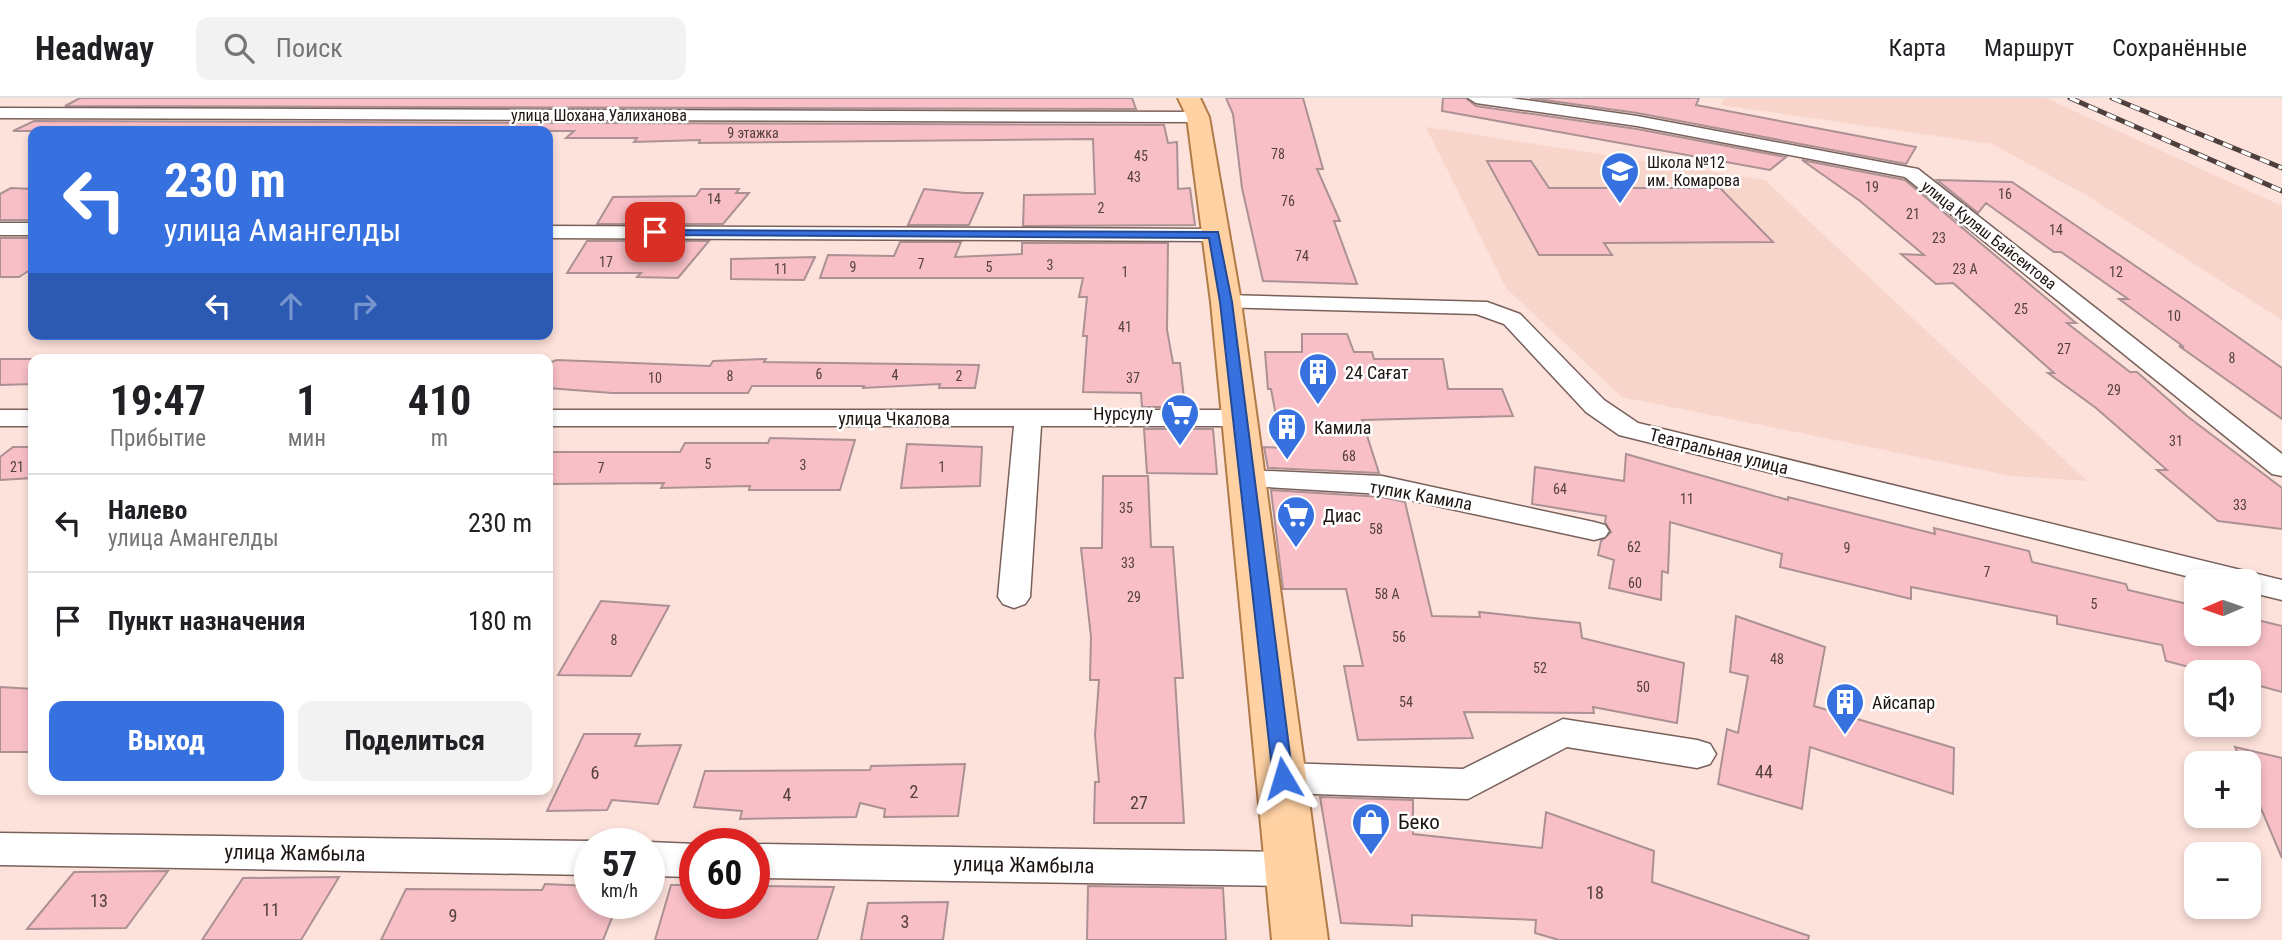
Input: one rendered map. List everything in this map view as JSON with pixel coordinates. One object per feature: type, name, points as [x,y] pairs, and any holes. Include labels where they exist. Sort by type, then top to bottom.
[{"type":"main road","points":[[1193,107],[1226,302],[1300,940]]},
{"type":"street","name":"улица Куляш Байсеитова","points":[[1476,98],[1637,121],[1911,173],[2282,468]]},
{"type":"street","name":"улица Шохана Уалиханова","points":[[0,113],[1193,107]]},
{"type":"street","points":[[0,229],[28,229]]},
{"type":"street","points":[[553,232],[1214,235]]},
{"type":"street","name":"Театральная улица","points":[[1226,302],[1479,307],[1513,319],[1595,406],[1629,429],[2199,569]]},
{"type":"street","points":[[0,418],[28,418]]},
{"type":"street","name":"улица Чкалова","points":[[553,418],[1240,418]]},
{"type":"street","points":[[1014,597],[1028,418]]},
{"type":"street","name":"тупик Камила","points":[[1245,479],[1382,485],[1594,531]]},
{"type":"street","name":"Театральная улица","points":[[2261,584],[2282,590]]},
{"type":"street","points":[[1283,778],[1468,784],[1563,733],[1697,754]]},
{"type":"street","name":"улица Жамбыла","points":[[0,849],[574,858]]},
{"type":"street","name":"улица Жамбыла","points":[[770,861],[1293,869]]},
{"type":"shaded area","points":[[1724,98],[2046,98],[2282,206],[2282,320],[2086,195],[1992,144],[1721,105]]},
{"type":"shaded area","points":[[1426,127],[1765,180],[2087,481],[2012,476],[1622,397],[1506,288]]},
{"type":"building","points":[[80,98],[1132,98],[1136,109],[65,106]]},
{"type":"building","points":[[1226,98],[1303,98],[1323,169],[1317,169],[1340,221],[1334,221],[1357,284],[1263,281],[1242,188],[1233,114]]},
{"type":"building","points":[[1443,98],[1466,98],[1476,106],[1637,129],[1786,157],[1770,170],[1442,111]]},
{"type":"building","points":[[1530,98],[1699,98],[1696,105],[1916,147],[1906,164],[1637,113]]},
{"type":"building","points":[[34,121],[1164,125],[1168,143],[1177,142],[1178,189],[1190,188],[1195,225],[1023,226],[1024,195],[1095,194],[1093,139],[634,142],[637,138],[566,138],[574,131],[553,131],[553,126],[28,126],[28,131],[13,131]]},
{"type":"building","points":[[1802,160],[1905,180],[2076,323],[2067,323],[2130,372],[2137,372],[2187,416],[2282,488],[2282,529],[2218,521],[2157,470],[2167,470],[2096,408],[2048,373],[2054,373],[1953,283],[1936,284],[1901,254],[1924,255],[1860,201]]},
{"type":"building","points":[[1487,161],[1531,161],[1549,188],[1720,188],[1773,242],[1604,243],[1612,255],[1539,255]]},
{"type":"building","points":[[1937,180],[2012,182],[2184,299],[2282,368],[2282,419],[2179,346],[2184,347],[2119,299],[2128,299],[2061,252],[2054,252],[1986,203],[1978,213]]},
{"type":"building","points":[[11,188],[28,189],[28,220],[0,220],[0,194]]},
{"type":"building","points":[[701,189],[739,189],[736,193],[749,193],[723,224],[597,224],[613,197],[696,196]]},
{"type":"building","points":[[924,189],[983,193],[969,225],[908,225]]},
{"type":"building","points":[[0,238],[28,238],[28,271],[19,277],[0,277]]},
{"type":"building","points":[[587,241],[709,241],[678,278],[637,277],[641,273],[567,273]]},
{"type":"building","points":[[900,242],[961,242],[955,257],[1022,254],[1022,243],[1168,243],[1167,330],[1173,363],[1180,363],[1185,407],[1142,407],[1141,393],[1083,392],[1087,336],[1083,336],[1087,297],[1079,297],[1083,278],[820,278],[828,255],[894,256]]},
{"type":"building","points":[[815,257],[804,280],[731,279],[731,259]]},
{"type":"building","points":[[1302,334],[1347,334],[1354,352],[1372,352],[1374,359],[1443,359],[1448,389],[1502,389],[1513,416],[1362,420],[1379,473],[1268,468],[1264,447],[1282,448],[1271,389],[1268,389],[1265,352],[1302,352]]},
{"type":"building","points":[[0,359],[28,359],[28,384],[0,385]]},
{"type":"building","points":[[766,359],[764,362],[979,365],[975,388],[939,388],[940,384],[863,388],[864,386],[752,386],[748,393],[612,393],[553,388],[553,361],[557,360],[710,366],[713,361]]},
{"type":"building","name":"Нурсулу","points":[[1144,429],[1213,429],[1217,474],[1147,473]]},
{"type":"building","points":[[770,438],[855,440],[840,490],[749,490],[750,486],[661,488],[664,483],[553,484],[553,452],[680,452],[685,443],[768,443]]},
{"type":"building","points":[[907,444],[982,447],[980,486],[901,488]]},
{"type":"building","points":[[13,447],[28,447],[28,478],[0,480],[0,457]]},
{"type":"building","points":[[1626,454],[1788,500],[1788,497],[1935,534],[1934,528],[2029,551],[2032,562],[2126,584],[2128,590],[2184,603],[2184,646],[2261,646],[2261,621],[2282,626],[2282,692],[2261,686],[2261,660],[2184,660],[2184,666],[2166,661],[2162,645],[2057,624],[2057,616],[1911,587],[1911,599],[1780,567],[1782,554],[1670,522],[1668,573],[1662,571],[1661,600],[1609,588],[1614,560],[1598,555],[1601,541],[1611,532],[1605,522],[1606,516],[1532,504],[1535,467],[1624,481]]},
{"type":"building","points":[[1103,476],[1148,476],[1151,547],[1173,547],[1183,678],[1175,678],[1184,823],[1094,823],[1095,782],[1099,782],[1095,735],[1099,680],[1090,680],[1091,637],[1081,548],[1102,548]]},
{"type":"building","points":[[1271,490],[1382,497],[1405,502],[1432,616],[1480,617],[1479,612],[1580,623],[1582,638],[1684,663],[1677,723],[1593,707],[1594,713],[1464,712],[1473,738],[1358,740],[1344,666],[1363,666],[1346,589],[1283,589]]},
{"type":"building","points":[[601,601],[669,606],[631,676],[558,675]]},
{"type":"building","points":[[1736,616],[1825,647],[1814,706],[1954,748],[1953,794],[1810,747],[1802,809],[1718,784],[1727,729],[1738,733],[1748,676],[1730,672]]},
{"type":"building","points":[[0,687],[28,689],[28,752],[0,752]]},
{"type":"building","points":[[584,734],[640,734],[635,746],[681,745],[658,804],[612,800],[607,810],[547,811]]},
{"type":"building","points":[[2235,747],[2252,751],[2237,751]]},
{"type":"building","points":[[2261,753],[2282,758],[2282,858],[2261,808]]},
{"type":"building","points":[[965,764],[958,816],[884,817],[885,809],[860,803],[856,817],[740,819],[742,811],[694,807],[705,771],[870,770],[871,766]]},
{"type":"building","points":[[1320,797],[1413,800],[1413,834],[1542,848],[1546,812],[1654,851],[1652,882],[1809,936],[1808,940],[1559,940],[1535,933],[1536,920],[1412,915],[1412,926],[1341,923]]},
{"type":"building","points":[[168,871],[126,928],[27,929],[74,872]]},
{"type":"building","points":[[339,877],[301,940],[202,940],[243,878]]},
{"type":"building","points":[[545,884],[574,885],[574,919],[612,919],[603,940],[381,940],[406,889],[542,890]]},
{"type":"building","points":[[671,885],[679,885],[679,919],[770,919],[770,886],[834,887],[817,940],[655,940],[661,919],[665,919],[665,906]]},
{"type":"building","points":[[1088,886],[1223,888],[1226,940],[1087,940]]},
{"type":"building","points":[[948,902],[943,940],[861,940],[868,903]]},
{"type":"railway","points":[[2070,98],[2282,191]]},
{"type":"railway","points":[[2112,98],[2282,168]]},
{"type":"place","name":"Школа №12 им. Комарова","points":[[1620,205]]},
{"type":"place","name":"24 Сағат","points":[[1318,406]]},
{"type":"place","name":"Нурсулу","points":[[1180,447]]},
{"type":"place","name":"Камила","points":[[1287,461]]},
{"type":"place","name":"Диас","points":[[1296,549]]},
{"type":"place","name":"Айсапар","points":[[1845,736]]},
{"type":"place","name":"Беко","points":[[1371,856]]},
{"type":"route","points":[[655,232],[1214,235],[1226,302],[1245,479],[1283,778]]}]
